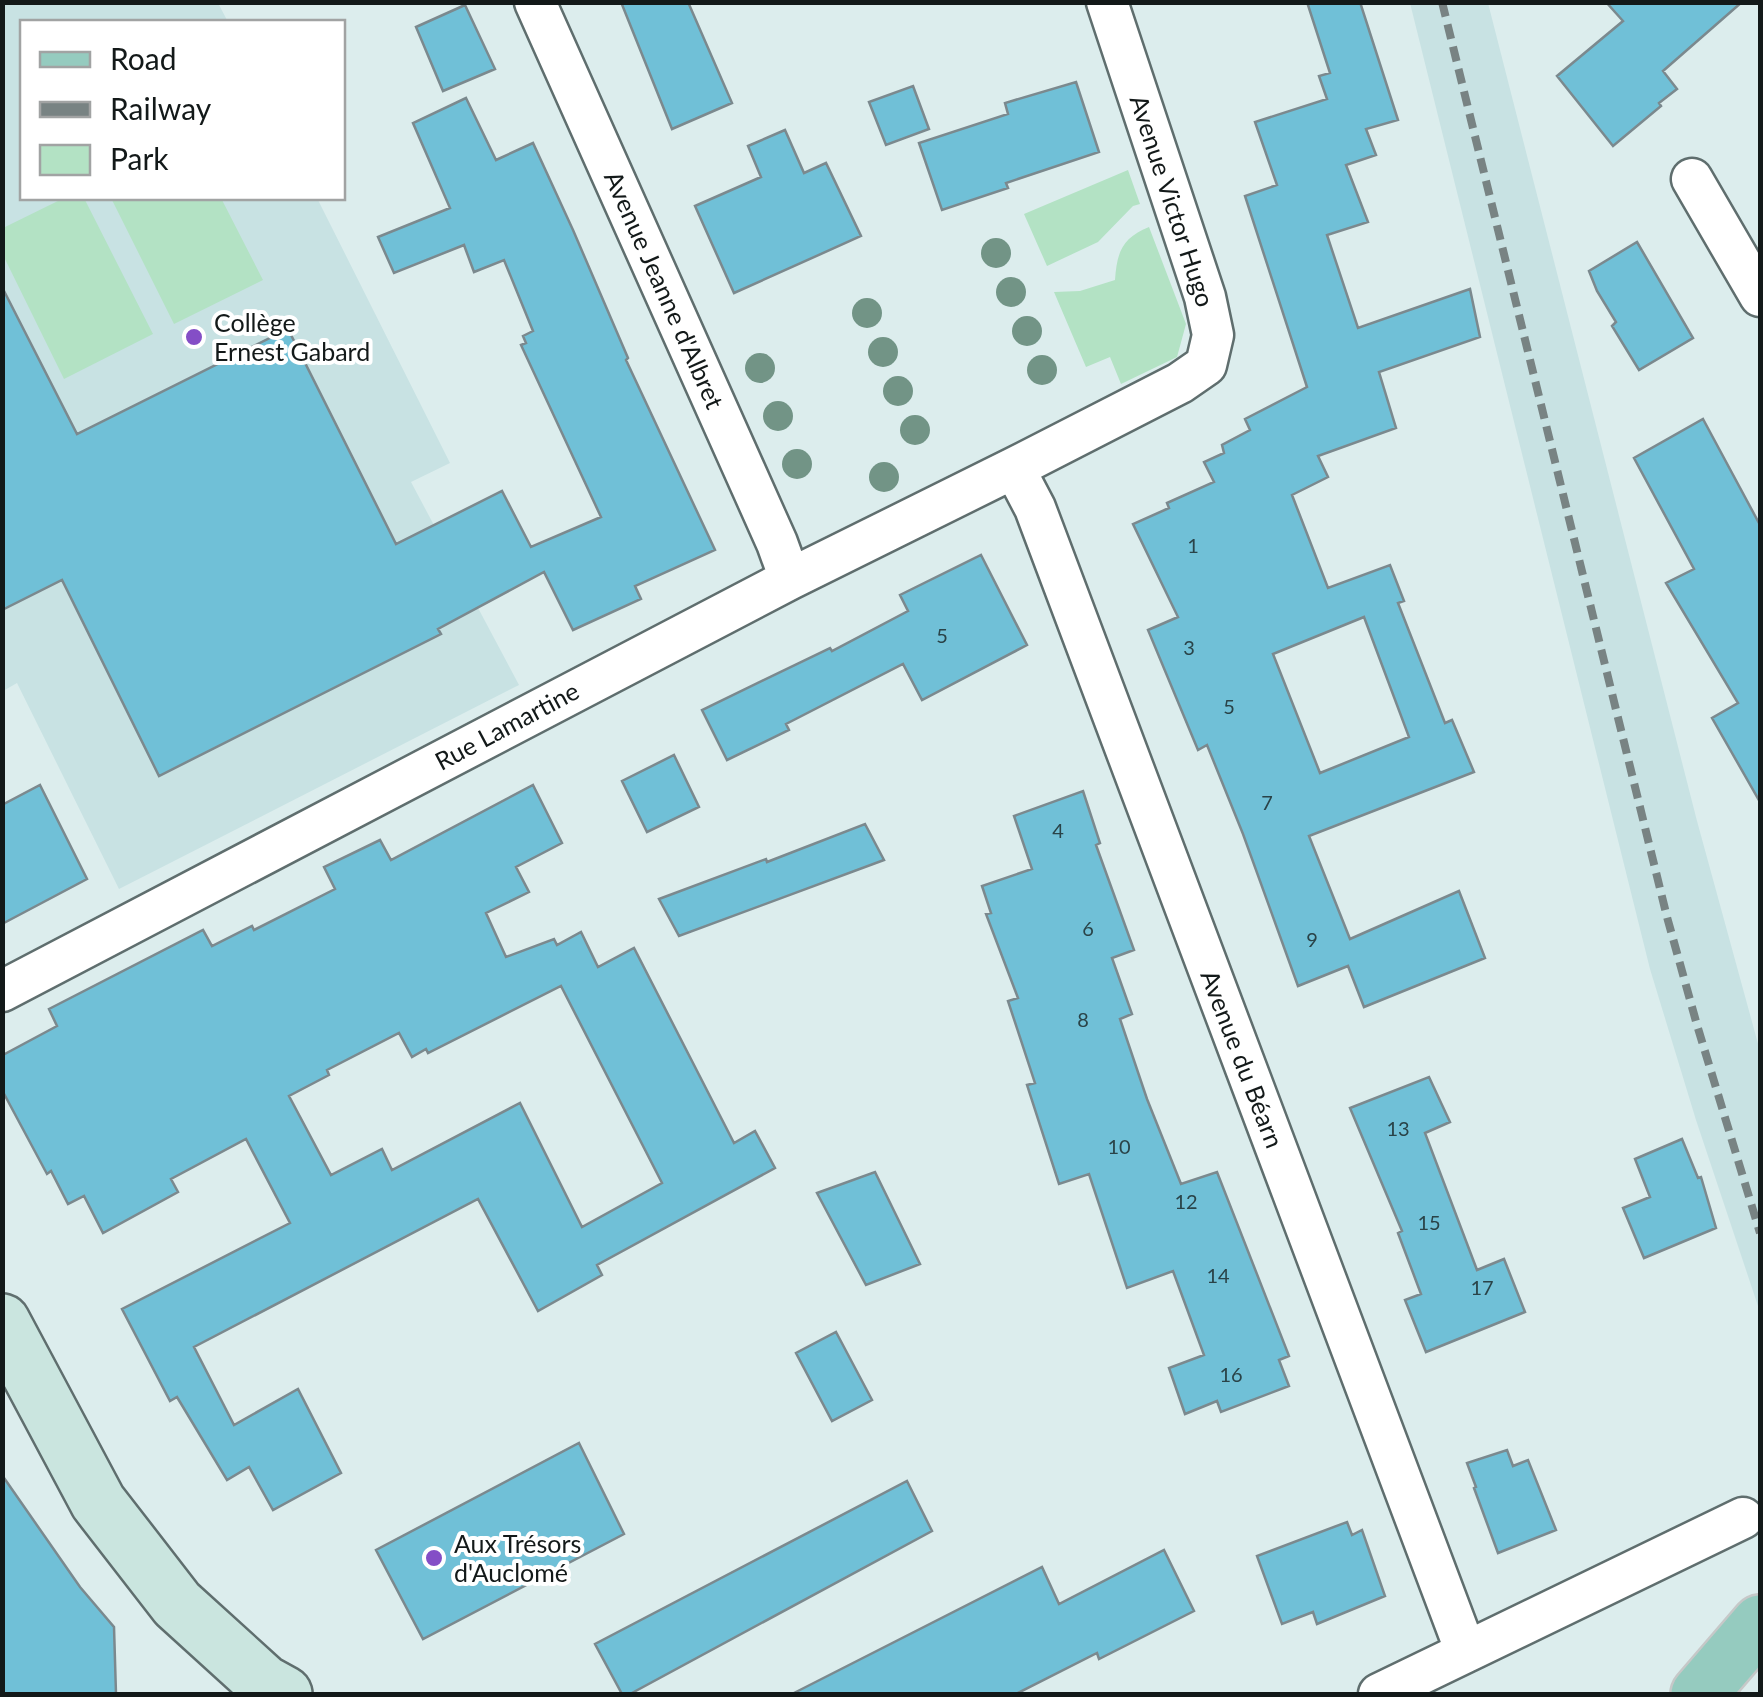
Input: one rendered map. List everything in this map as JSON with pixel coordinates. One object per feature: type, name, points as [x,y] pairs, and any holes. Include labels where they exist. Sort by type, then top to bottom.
[{"type":"main road","points":[[2,1322],[98,1502],[177,1604],[264,1683],[284,1694]]},
{"type":"main road","points":[[1699,1694],[1760,1624]]},
{"type":"street","name":"Avenue Jeanne d'Albret","points":[[535,2],[790,579]]},
{"type":"street","name":"Avenue Victor Hugo","points":[[1014,468],[1180,383],[1206,365],[1213,336],[1204,297],[1107,2]]},
{"type":"street","points":[[1692,179],[1760,296]]},
{"type":"street","name":"Rue Lamartine","points":[[2,992],[790,579],[1014,468]]},
{"type":"street","name":"Avenue du Béarn","points":[[1014,468],[1035,508],[1466,1652]]},
{"type":"street","points":[[1379,1694],[1743,1518]]},
{"type":"shaded area","name":"Collège Ernest Gabard","points":[[3,3],[218,3],[227,20],[20,20],[20,200],[318,200],[450,463],[411,482],[519,685],[119,889],[17,683],[3,691]]},
{"type":"shaded area","points":[[1410,3],[1488,3],[1697,821],[1760,1051],[1760,1312],[1650,969]]},
{"type":"green space","points":[[1128,170],[1140,204],[1133,206],[1098,242],[1047,266],[1024,214]]},
{"type":"green space","points":[[60,200],[85,200],[153,334],[64,379],[3,255],[3,228]]},
{"type":"green space","points":[[112,200],[222,200],[263,280],[174,324]]},
{"type":"green space","points":[[1149,227],[1186,324],[1177,357],[1121,384],[1110,357],[1086,367],[1054,292],[1080,291],[1115,280],[1123,247]]},
{"type":"building","points":[[621,2],[688,2],[732,103],[672,129]]},
{"type":"building","points":[[1307,2],[1360,2],[1398,120],[1366,129],[1376,155],[1346,165],[1368,222],[1327,235],[1358,328],[1470,289],[1480,337],[1379,372],[1396,428],[1318,456],[1328,477],[1292,495],[1328,588],[1390,565],[1404,601],[1398,603],[1445,723],[1452,720],[1474,772],[1309,836],[1350,939],[1459,891],[1485,958],[1364,1007],[1348,966],[1298,986],[1207,745],[1198,750],[1148,630],[1178,617],[1133,524],[1214,482],[1204,462],[1224,453],[1222,445],[1250,430],[1245,419],[1307,387],[1245,196],[1277,185],[1255,122],[1327,99],[1319,76],[1330,73]],"holes":[[[1364,617],[1409,737],[1320,773],[1273,654]]]},
{"type":"building","points":[[1606,2],[1742,2],[1663,71],[1677,89],[1613,146],[1557,76],[1623,21]]},
{"type":"building","points":[[465,5],[495,69],[443,91],[416,27]]},
{"type":"building","points":[[1076,82],[1099,152],[1006,183],[1008,188],[942,210],[919,143],[1008,114],[1005,103]]},
{"type":"building","points":[[913,86],[929,129],[886,145],[869,102]]},
{"type":"building","points":[[466,98],[496,160],[533,143],[626,360],[715,550],[635,586],[641,599],[573,630],[544,572],[438,629],[441,634],[159,776],[62,580],[2,610],[2,287],[77,434],[288,329],[396,544],[502,491],[531,547],[601,517],[521,345],[526,343],[523,336],[533,331],[504,260],[474,272],[464,245],[394,273],[378,237],[450,208],[413,123]]},
{"type":"building","points":[[785,130],[804,173],[826,163],[861,236],[734,293],[695,206],[761,177],[748,146]]},
{"type":"building","points":[[1637,242],[1693,338],[1639,370],[1612,326],[1616,322],[1589,271]]},
{"type":"building","points":[[1703,419],[1760,525],[1760,802],[1712,718],[1738,703],[1666,583],[1694,569],[1634,458]]},
{"type":"building","points":[[981,555],[1027,645],[922,700],[903,664],[786,724],[789,730],[727,760],[702,710],[830,648],[832,651],[908,611],[900,595]]},
{"type":"building","points":[[674,755],[699,807],[647,832],[622,781]]},
{"type":"building","points":[[40,785],[87,879],[2,924],[2,805]]},
{"type":"building","points":[[533,785],[562,843],[516,867],[529,892],[486,913],[506,957],[554,939],[557,945],[581,932],[598,967],[634,948],[734,1143],[755,1131],[775,1168],[597,1265],[602,1275],[538,1311],[478,1199],[194,1347],[234,1425],[298,1389],[341,1473],[273,1510],[249,1467],[227,1480],[177,1397],[170,1401],[122,1309],[290,1223],[246,1139],[171,1179],[178,1192],[103,1233],[84,1196],[68,1204],[51,1171],[47,1174],[2,1090],[3,1055],[57,1026],[49,1009],[203,930],[212,946],[252,926],[254,930],[335,889],[324,867],[380,840],[391,860]],"holes":[[[561,986],[662,1183],[582,1227],[520,1103],[392,1170],[382,1149],[331,1175],[289,1096],[329,1075],[327,1070],[399,1033],[412,1057],[426,1049],[428,1053]]]},
{"type":"building","points":[[1083,791],[1100,843],[1096,845],[1134,950],[1112,958],[1132,1014],[1120,1019],[1147,1099],[1181,1184],[1217,1172],[1289,1356],[1279,1360],[1289,1386],[1221,1412],[1217,1401],[1185,1414],[1169,1368],[1204,1355],[1173,1271],[1127,1288],[1089,1174],[1059,1184],[1027,1085],[1035,1083],[1008,1001],[1018,998],[986,914],[991,913],[982,886],[1032,869],[1014,816]]},
{"type":"building","points":[[865,824],[884,860],[679,936],[659,899],[766,859],[767,862]]},
{"type":"building","points":[[1429,1077],[1450,1122],[1425,1133],[1477,1270],[1504,1259],[1525,1312],[1426,1352],[1405,1300],[1421,1294],[1398,1233],[1402,1231],[1350,1108]]},
{"type":"building","points":[[1682,1139],[1698,1178],[1701,1177],[1716,1228],[1644,1258],[1623,1208],[1650,1197],[1635,1159]]},
{"type":"building","points":[[875,1172],[920,1264],[866,1285],[817,1193]]},
{"type":"building","points":[[836,1332],[872,1400],[832,1421],[796,1353]]},
{"type":"building","points":[[579,1443],[624,1534],[423,1639],[376,1550]]},
{"type":"building","points":[[1507,1450],[1513,1466],[1528,1460],[1556,1530],[1498,1553],[1467,1463]]},
{"type":"building","points":[[2,1475],[80,1587],[114,1627],[116,1694],[2,1694]]},
{"type":"building","points":[[907,1481],[932,1531],[630,1694],[622,1694],[595,1644]]},
{"type":"building","points":[[1347,1522],[1352,1535],[1362,1530],[1385,1596],[1317,1624],[1313,1612],[1282,1624],[1257,1556]]},
{"type":"building","points":[[1164,1550],[1194,1611],[1099,1659],[1097,1653],[1016,1694],[792,1694],[1042,1567],[1059,1604]]},
{"type":"railway","points":[[1442,2],[1667,917],[1760,1233]]},
{"type":"place","name":"Collège Ernest Gabard","points":[[194,337]]},
{"type":"place","name":"Aux Trésors d'Auclomé","points":[[434,1558]]}]
